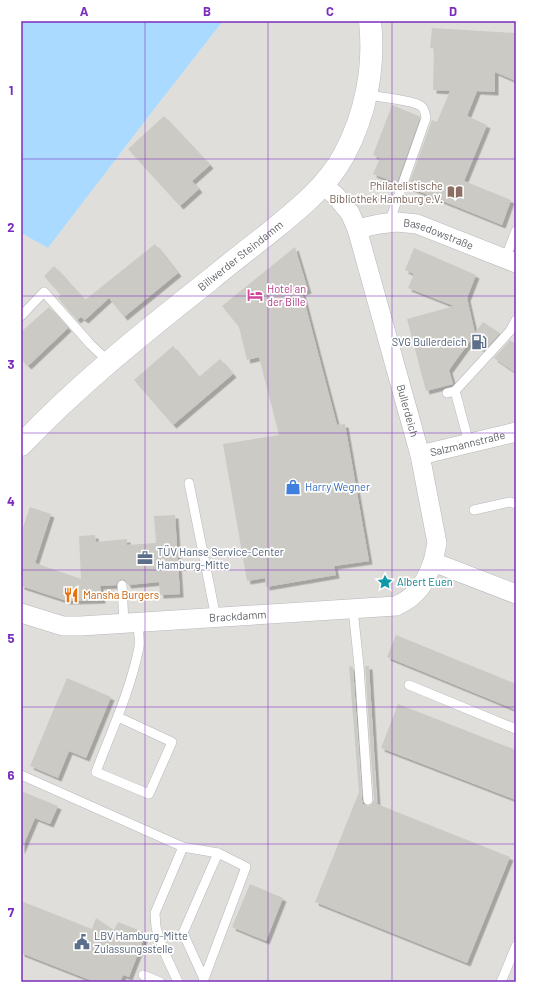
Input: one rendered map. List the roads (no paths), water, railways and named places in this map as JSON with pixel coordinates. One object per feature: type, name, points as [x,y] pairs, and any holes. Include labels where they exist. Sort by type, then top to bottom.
[{"type":"main road","name":"Billwerder Steindamm","points":[[22,445],[65,400],[109,362],[292,214],[323,185],[343,156],[358,124],[367,95],[372,42],[370,21]]},
{"type":"street","name":"Bullerdeich","points":[[323,185],[336,196],[350,213],[357,229],[420,454],[437,544],[433,562]]},
{"type":"street","name":"Basedowstraße","points":[[357,229],[397,222],[417,224],[510,261]]},
{"type":"street","name":"Salzmannstraße","points":[[420,454],[516,432]]},
{"type":"street","points":[[433,562],[516,594]]},
{"type":"street","name":"Brackdamm","points":[[21,613],[63,626],[81,626],[353,610],[396,606],[406,602],[421,588],[427,579],[433,562]]},
{"type":"lane","points":[[367,95],[412,102],[420,106],[425,111],[426,118],[389,223]]},
{"type":"lane","points":[[510,261],[516,231]]},
{"type":"lane","points":[[21,316],[44,292],[91,345],[109,362]]},
{"type":"lane","points":[[469,443],[451,392],[510,331],[516,320]]},
{"type":"lane","points":[[189,483],[216,618]]},
{"type":"lane","points":[[474,510],[510,502],[516,504]]},
{"type":"lane","points":[[118,717],[172,742],[149,794],[96,772],[124,700],[139,646],[131,623],[122,585]]},
{"type":"lane","points":[[353,610],[359,666],[368,800]]},
{"type":"lane","points":[[409,685],[516,730]]},
{"type":"lane","points":[[21,775],[183,847],[218,852],[246,867],[203,981]]},
{"type":"lane","points":[[178,982],[159,938],[156,927],[155,913],[183,847]]},
{"type":"lane","points":[[203,981],[183,933],[218,852]]},
{"type":"lane","points":[[501,982],[516,946]]},
{"type":"lane","points":[[143,975],[160,982]]},
{"type":"water","points":[[21,21],[223,21],[48,248],[21,233]]},
{"type":"place","name":"Philatelistische Bibliothek Hamburg e.V.","points":[[455,192]]},
{"type":"place","name":"Hotel an der Bille","points":[[255,295]]},
{"type":"place","name":"SVG Bullerdeich","points":[[479,342]]},
{"type":"place","name":"Harry Wegner","points":[[293,487]]},
{"type":"place","name":"TÜV Hanse Service-Center Hamburg-Mitte","points":[[145,558]]},
{"type":"place","name":"Albert Euen","points":[[385,582]]},
{"type":"place","name":"Mansha Burgers","points":[[71,595]]},
{"type":"place","name":"LBV Hamburg-Mitte Zulassungsstelle","points":[[82,942]]}]
